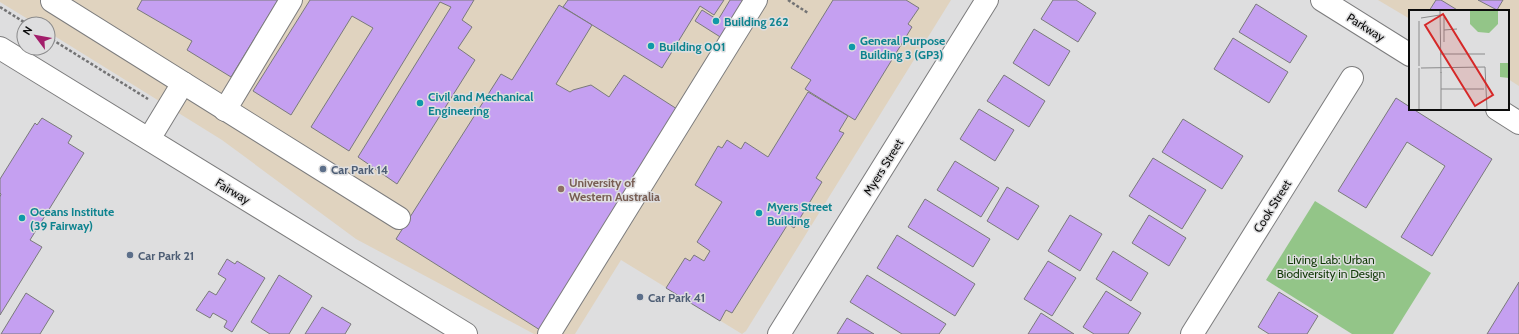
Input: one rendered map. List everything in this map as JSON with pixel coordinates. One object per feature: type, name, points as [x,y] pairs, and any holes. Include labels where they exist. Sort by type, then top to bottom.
[{"type":"street","points":[[224,110],[291,0]]},
{"type":"street","points":[[549,334],[756,0]]},
{"type":"street","name":"Myers Street","points":[[779,334],[987,0]]},
{"type":"street","name":"Parkway","points":[[1322,0],[1409,54]]},
{"type":"street","points":[[52,1],[224,110],[399,218]]},
{"type":"street","name":"Fairway","points":[[0,48],[466,334]]},
{"type":"street","name":"Cook Street","points":[[1192,334],[1352,78]]},
{"type":"street","points":[[149,139],[183,83]]},
{"type":"street","points":[[1499,110],[1519,123]]},
{"type":"path","points":[[788,0],[808,13]]},
{"type":"path","points":[[0,7],[16,17]]},
{"type":"path","points":[[56,42],[154,102]]},
{"type":"shaded area","name":"University of Western Australia","points":[[0,0],[951,0],[746,331],[742,334],[621,260],[575,334],[534,334],[356,239],[222,140],[56,37],[56,16],[23,16],[0,2]]},
{"type":"shaded area","points":[[1378,0],[1519,0],[1519,86],[1509,80],[1509,10],[1409,10],[1409,18]]},
{"type":"green space","name":"Living Lab: Urban Biodiversity in Design","points":[[1315,201],[1431,273],[1393,334],[1352,334],[1266,280]]},
{"type":"building","points":[[142,0],[278,0],[231,77],[187,50],[192,41],[137,9]]},
{"type":"building","name":"Civil and Mechanical Engineering","points":[[310,0],[474,0],[462,20],[472,27],[458,48],[475,60],[397,184],[358,157],[451,7],[440,2],[349,151],[311,127],[373,28],[352,16],[291,115],[253,91]]},
{"type":"building","name":"Building 001","points":[[568,0],[724,0],[714,15],[700,6],[662,68],[563,7]]},
{"type":"building","name":"Building 262","points":[[730,0],[749,0],[725,40],[695,21],[702,10],[718,20]]},
{"type":"building","name":"General Purpose Building 3 (GP3)","points":[[833,0],[906,0],[919,8],[908,24],[912,27],[855,120],[805,89],[811,80],[791,68]]},
{"type":"building","points":[[1053,0],[1076,0],[1096,13],[1078,42],[1041,19]]},
{"type":"building","points":[[1436,0],[1441,0],[1457,10],[1430,10]]},
{"type":"building","points":[[1478,0],[1503,0],[1497,10]]},
{"type":"building","points":[[1256,4],[1307,36],[1290,63],[1239,32]]},
{"type":"building","points":[[559,5],[592,25],[556,84],[570,92],[591,85],[609,97],[624,75],[677,109],[540,330],[396,239],[501,74],[512,80]]},
{"type":"building","points":[[1034,29],[1070,51],[1049,86],[1013,63]]},
{"type":"building","points":[[1233,38],[1288,72],[1269,103],[1214,69]]},
{"type":"building","points":[[1004,75],[1045,101],[1029,127],[987,101]]},
{"type":"building","name":"Myers Street Building","points":[[808,92],[848,116],[839,131],[844,133],[816,178],[822,182],[794,228],[788,224],[732,313],[726,310],[720,321],[666,288],[685,258],[690,261],[694,255],[704,261],[710,251],[697,242],[722,202],[695,185],[718,146],[722,148],[727,140],[741,149],[745,142],[768,157]]},
{"type":"building","points":[[1396,98],[1409,106],[1409,110],[1415,110],[1492,159],[1432,256],[1401,237],[1445,166],[1407,142],[1366,208],[1338,191]]},
{"type":"building","points":[[979,109],[1014,130],[995,161],[960,139]]},
{"type":"building","name":"Oceans Institute (39 Fairway)","points":[[42,118],[72,136],[68,143],[84,153],[30,240],[42,247],[0,315],[0,179],[35,123],[37,125]]},
{"type":"building","points":[[1183,119],[1243,156],[1222,189],[1162,152]]},
{"type":"building","points":[[1153,158],[1206,190],[1182,229],[1129,196]]},
{"type":"building","points":[[955,161],[999,188],[981,217],[937,190]]},
{"type":"building","points":[[1007,187],[1039,206],[1018,240],[987,221]]},
{"type":"building","points":[[925,199],[990,239],[973,267],[908,227]]},
{"type":"building","points":[[1070,215],[1102,234],[1080,271],[1048,251]]},
{"type":"building","points":[[1149,215],[1186,238],[1169,266],[1132,243]]},
{"type":"building","points":[[897,235],[975,284],[955,316],[877,268]]},
{"type":"building","points":[[1113,251],[1148,273],[1131,301],[1096,279]]},
{"type":"building","points":[[227,259],[235,264],[237,261],[265,278],[232,332],[224,327],[227,321],[213,313],[210,318],[196,310],[209,291],[216,295],[226,279],[218,274]]},
{"type":"building","points":[[1048,261],[1076,278],[1052,316],[1024,299]]},
{"type":"building","points":[[279,275],[312,296],[289,334],[270,334],[251,322]]},
{"type":"building","points":[[867,275],[946,324],[939,334],[902,334],[850,302]]},
{"type":"building","points":[[1519,282],[1519,334],[1487,334]]},
{"type":"building","points":[[1106,291],[1141,313],[1128,334],[1094,334],[1083,327]]},
{"type":"building","points":[[1279,292],[1318,316],[1307,334],[1269,334],[1258,327]]},
{"type":"building","points":[[26,293],[54,311],[40,334],[1,334]]},
{"type":"building","points":[[322,307],[351,324],[345,334],[305,334]]},
{"type":"building","points":[[1041,313],[1074,334],[1028,334]]},
{"type":"building","points":[[847,318],[874,334],[837,334]]},
{"type":"place","name":"Building 262","points":[[716,21]]},
{"type":"place","name":"Building 001","points":[[651,46]]},
{"type":"place","name":"General Purpose Building 3 (GP3)","points":[[852,47]]},
{"type":"place","name":"Civil and Mechanical Engineering","points":[[420,103]]},
{"type":"place","name":"Car Park 14","points":[[323,169]]},
{"type":"place","name":"University of Western Australia","points":[[561,189]]},
{"type":"place","name":"Myers Street Building","points":[[759,213]]},
{"type":"place","name":"Oceans Institute (39 Fairway)","points":[[22,218]]},
{"type":"place","name":"Car Park 21","points":[[130,255]]},
{"type":"place","name":"Car Park 41","points":[[640,297]]}]
